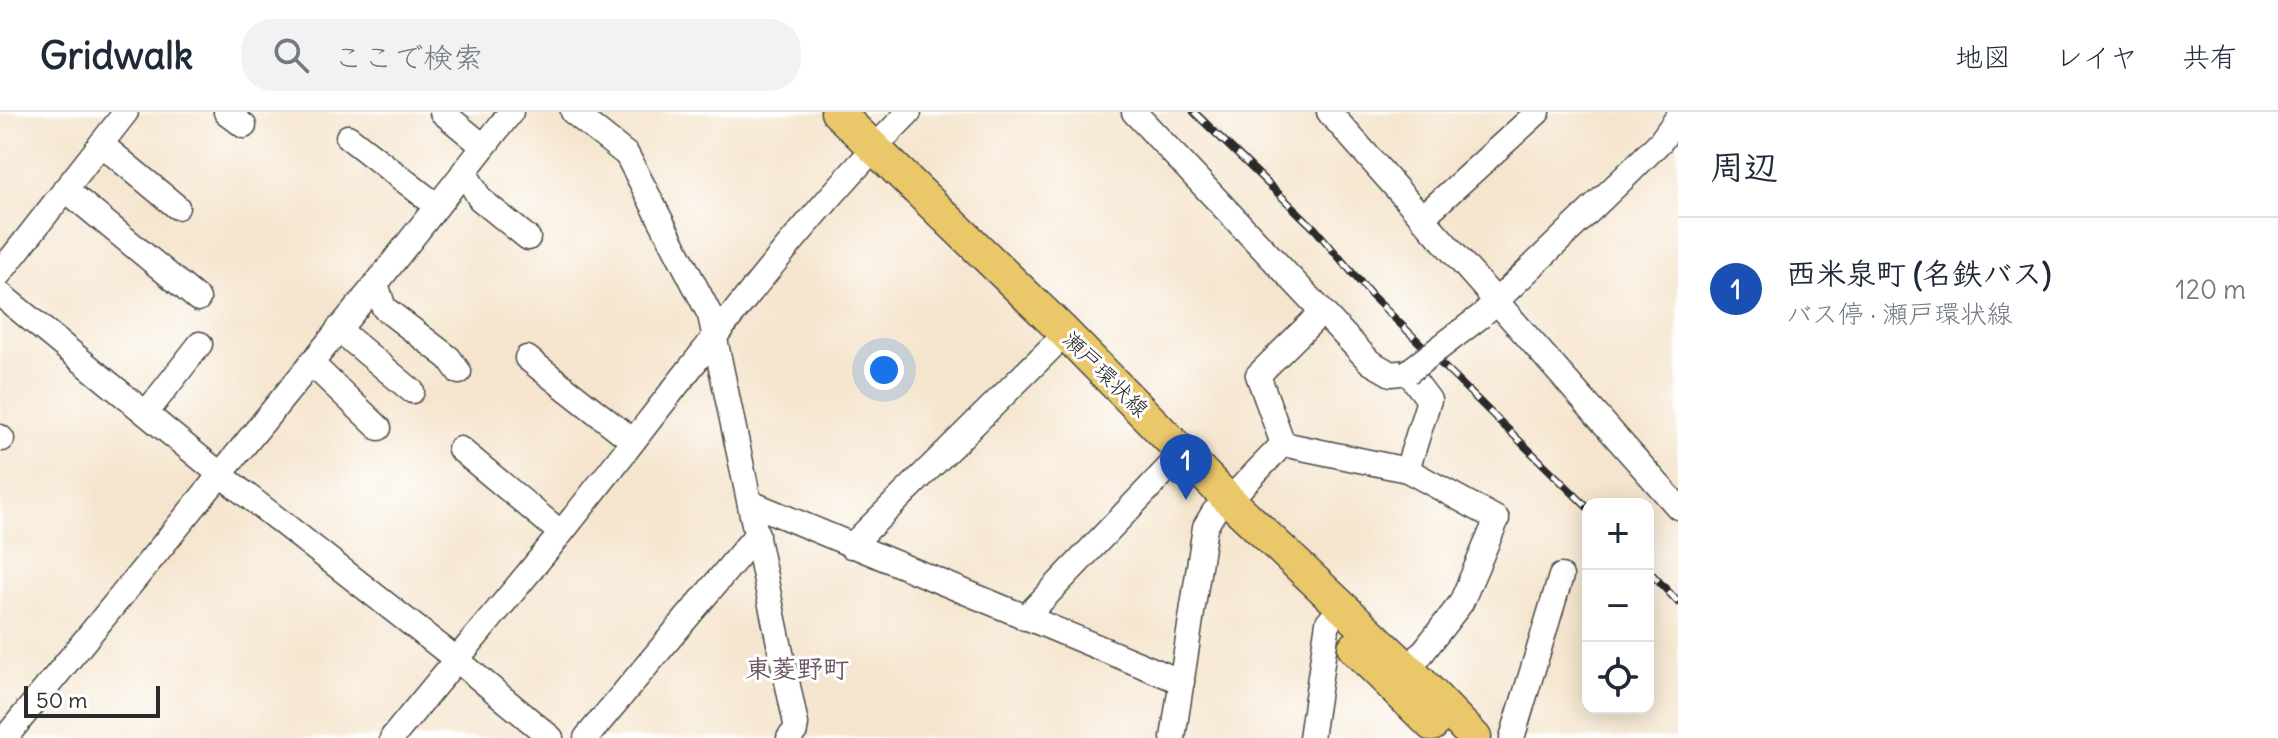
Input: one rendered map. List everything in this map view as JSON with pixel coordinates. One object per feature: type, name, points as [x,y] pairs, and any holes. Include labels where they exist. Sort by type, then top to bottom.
[{"type":"main road","name":"瀬戸環状線","points":[[810,112],[867,154],[1061,329],[1432,732]]},
{"type":"main road","name":"瀬戸環状線","points":[[837,112],[867,154],[1051,348],[1170,466],[1222,506],[1409,670],[1475,738]]},
{"type":"street","points":[[0,273],[126,112]]},
{"type":"street","points":[[442,112],[483,146]]},
{"type":"street","points":[[9,731],[376,284],[511,112]]},
{"type":"street","points":[[573,112],[627,155],[710,315],[796,724],[789,738]]},
{"type":"street","points":[[1134,112],[1370,362],[1391,374],[1408,372],[1489,309],[1661,141],[1678,117]]},
{"type":"street","points":[[392,738],[561,533],[715,337],[867,154],[908,113]]},
{"type":"street","points":[[1334,113],[1424,216],[1489,309],[1678,507]]},
{"type":"street","points":[[1424,216],[1526,116]]},
{"type":"street","points":[[348,137],[437,206]]},
{"type":"street","points":[[101,144],[177,207]]},
{"type":"street","points":[[464,171],[480,199],[528,238]]},
{"type":"street","points":[[65,189],[198,299]]},
{"type":"street","points":[[376,284],[384,308],[449,358],[459,372]]},
{"type":"street","points":[[0,294],[551,738]]},
{"type":"street","points":[[1283,444],[1258,375],[1322,312]]},
{"type":"street","points":[[338,329],[412,391]]},
{"type":"street","points":[[147,412],[200,344]]},
{"type":"street","points":[[851,546],[1051,348]]},
{"type":"street","points":[[527,358],[633,441]]},
{"type":"street","points":[[311,363],[379,428]]},
{"type":"street","points":[[1407,470],[1429,400],[1408,372]]},
{"type":"street","points":[[1173,738],[1205,527],[1283,444]]},
{"type":"street","points":[[1283,444],[1407,470],[1497,519],[1461,603],[1409,670]]},
{"type":"street","points":[[460,449],[561,533]]},
{"type":"street","points":[[1025,618],[1170,466]]},
{"type":"street","points":[[751,503],[1182,682]]},
{"type":"street","points":[[586,738],[757,534]]},
{"type":"street","points":[[1512,738],[1561,576]]},
{"type":"street","points":[[1311,738],[1328,622]]},
{"type":"railway","points":[[1194,112],[1315,229],[1372,296],[1582,502]]},
{"type":"railway","points":[[1654,576],[1678,602]]},
{"type":"place","name":"西米泉町 (名鉄バス)","points":[[1186,500]]},
{"type":"district","name":"東菱野町","points":[[797,669]]}]
